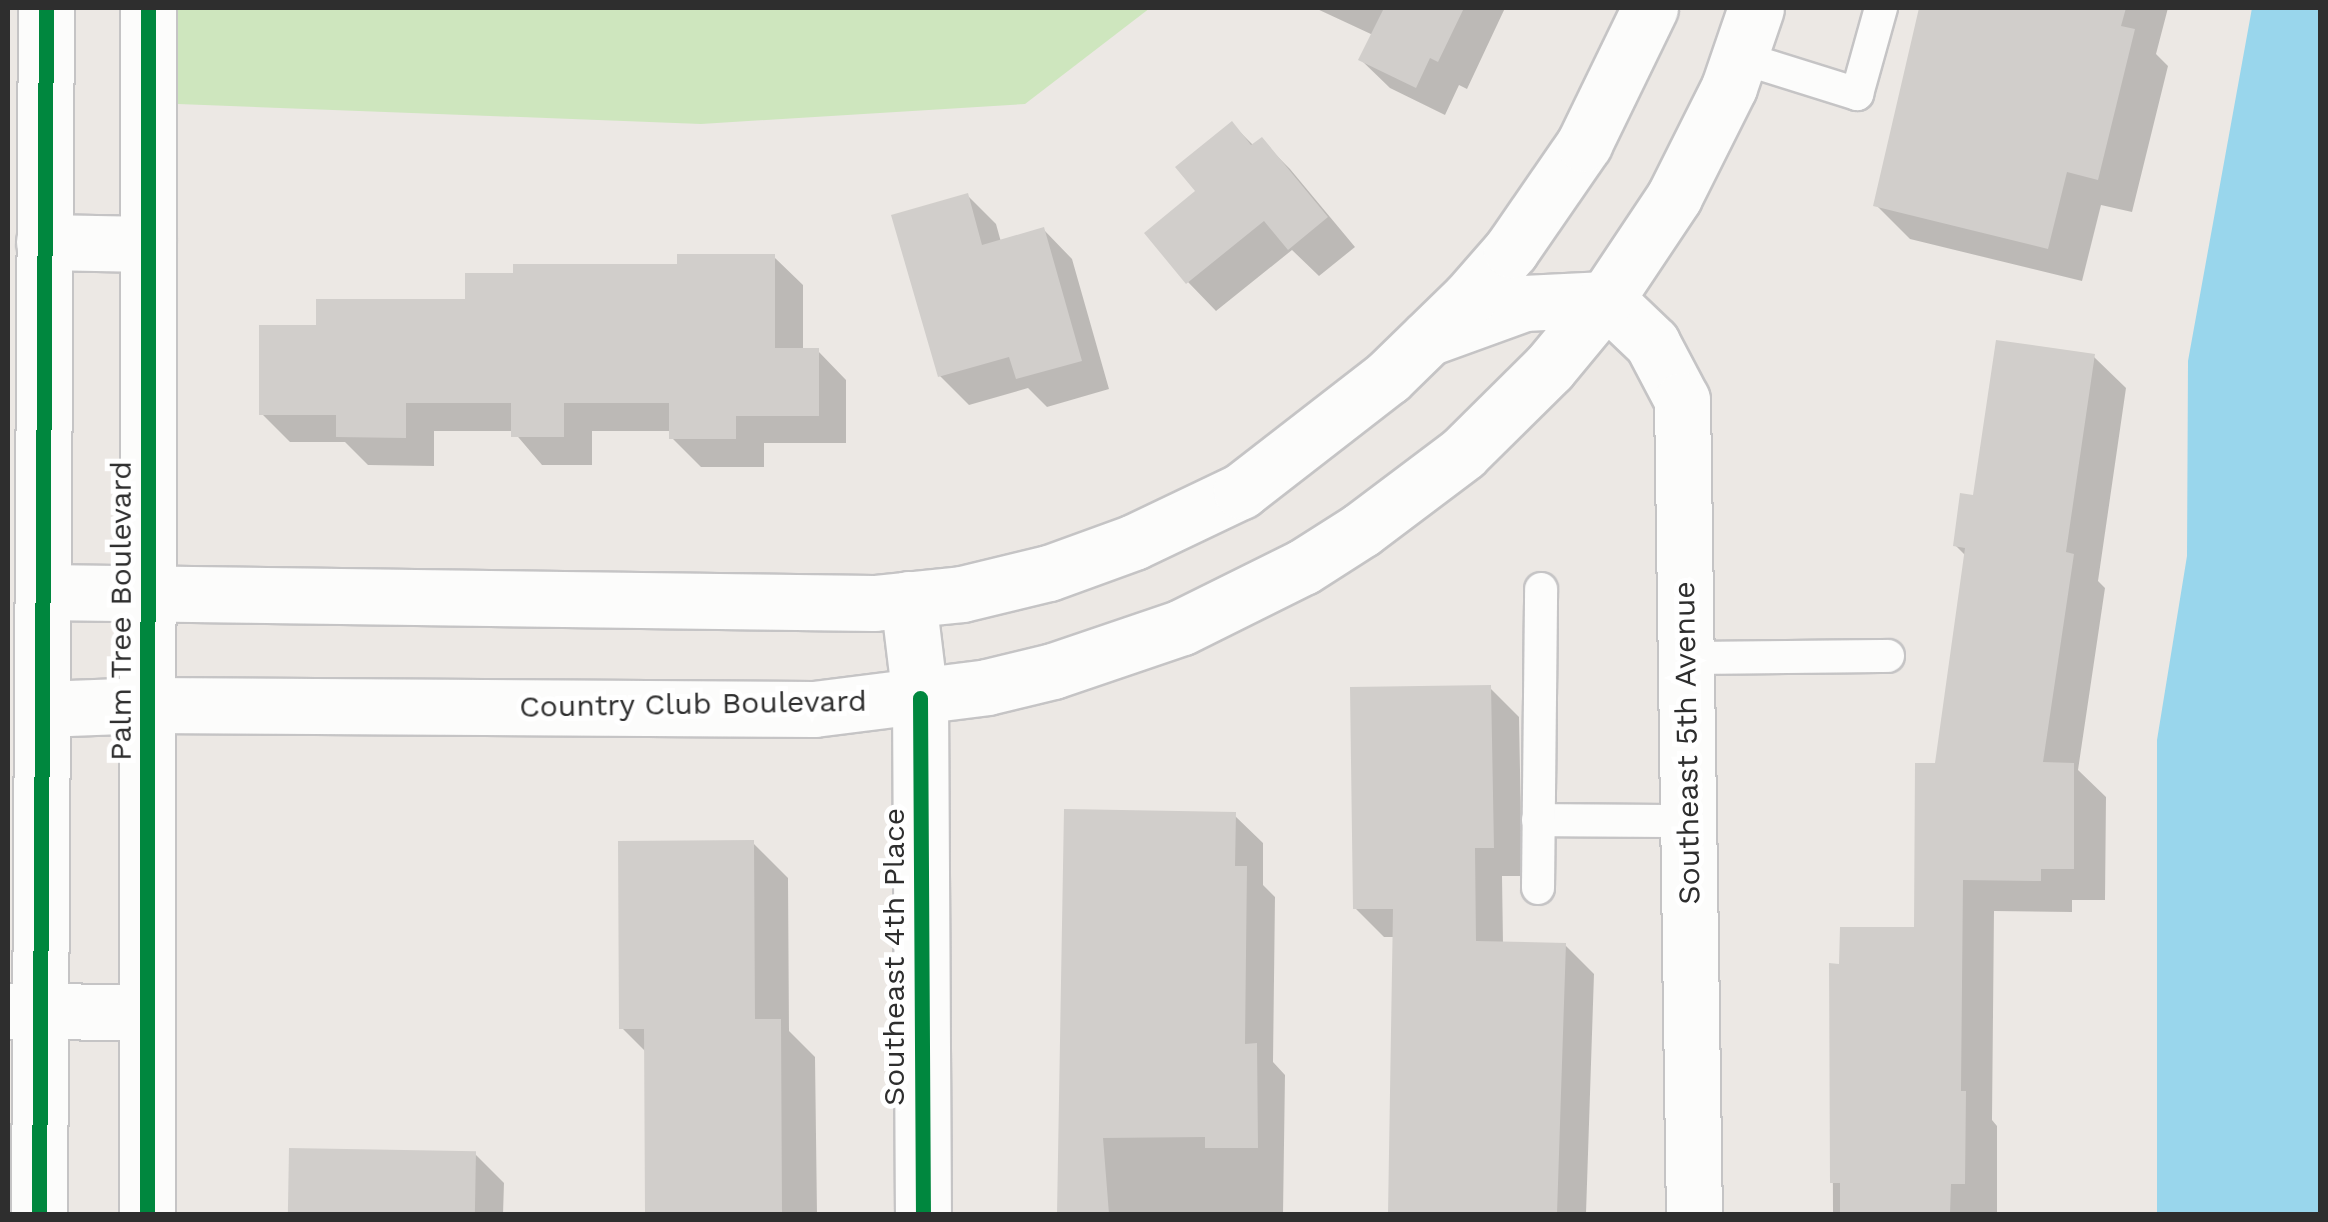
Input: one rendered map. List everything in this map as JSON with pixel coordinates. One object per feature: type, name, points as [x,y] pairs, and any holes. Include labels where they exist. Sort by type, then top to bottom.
[{"type":"main road","points":[[40,1214],[24,1011],[42,708],[42,592],[26,242],[46,8]]},
{"type":"main road","name":"Palm Tree Boulevard","points":[[147,1214],[148,8]]},
{"type":"main road","points":[[42,592],[854,603],[962,594],[1049,573],[1134,542],[1240,491],[1388,377],[1511,250],[1584,144],[1650,8]]},
{"type":"main road","name":"Country Club Boulevard","points":[[42,708],[814,708],[920,698],[1054,671],[1164,634],[1304,567],[1361,530],[1463,453],[1549,368],[1606,299],[1674,197],[1748,32]]},
{"type":"main road","points":[[26,242],[148,244]]},
{"type":"main road","points":[[1428,338],[1524,303],[1606,299]]},
{"type":"main road","name":"Southeast 5th Avenue","points":[[1606,299],[1652,343],[1682,400],[1694,1214]]},
{"type":"main road","name":"Southeast 4th Place","points":[[908,600],[920,698],[923,1214]]},
{"type":"main road","points":[[24,1011],[148,1012]]},
{"type":"lane","points":[[1748,32],[1857,94],[1880,8]]},
{"type":"lane","points":[[1538,888],[1541,589]]},
{"type":"lane","points":[[1686,658],[1888,656]]},
{"type":"lane","points":[[1538,820],[1688,822]]},
{"type":"green space","points":[[178,8],[1150,8],[1025,104],[701,124],[178,104]]},
{"type":"water","points":[[2252,8],[2320,8],[2320,1214],[2157,1214],[2157,740],[2187,556],[2188,361]]},
{"type":"building","points":[[1384,8],[1464,8],[1438,62],[1430,58],[1416,88],[1358,60]]},
{"type":"building","points":[[1919,8],[2126,8],[2121,26],[2135,29],[2098,180],[2067,172],[2048,249],[1873,206]]},
{"type":"building","points":[[1232,121],[1251,145],[1262,137],[1328,217],[1288,250],[1264,221],[1186,284],[1144,233],[1195,191],[1175,167]]},
{"type":"building","points":[[968,193],[982,245],[1044,227],[1082,361],[1016,379],[1009,357],[938,377],[891,215]]},
{"type":"building","points":[[677,254],[775,254],[775,348],[819,348],[819,416],[736,416],[736,439],[669,439],[669,403],[564,403],[564,437],[511,437],[511,403],[406,403],[406,438],[336,437],[336,415],[259,415],[259,325],[316,325],[316,299],[465,299],[465,273],[513,273],[513,264],[677,264]]},
{"type":"building","points":[[1996,340],[2095,354],[2066,552],[2074,554],[2043,762],[2074,763],[2074,869],[2041,869],[2041,881],[1963,880],[1961,1091],[1966,1091],[1965,1184],[1951,1184],[1950,1214],[1840,1214],[1840,1183],[1830,1183],[1829,963],[1839,964],[1840,927],[1914,927],[1915,763],[1935,763],[1965,548],[1953,546],[1960,493],[1973,495]]},
{"type":"building","points":[[1491,685],[1494,848],[1475,848],[1476,941],[1566,943],[1557,1214],[1388,1214],[1393,909],[1353,909],[1350,687]]},
{"type":"building","points":[[1064,809],[1236,812],[1235,866],[1247,866],[1245,1044],[1257,1043],[1258,1148],[1205,1148],[1205,1137],[1103,1138],[1109,1214],[1057,1214]]},
{"type":"building","points":[[754,840],[755,1019],[781,1019],[782,1214],[645,1214],[644,1029],[619,1029],[618,841]]},
{"type":"building","points":[[289,1148],[476,1151],[475,1214],[288,1214]]},
{"type":"cycle path","points":[[39,1214],[46,8]]},
{"type":"cycle path","points":[[147,1214],[148,8]]},
{"type":"cycle path","points":[[920,698],[923,1214]]}]
